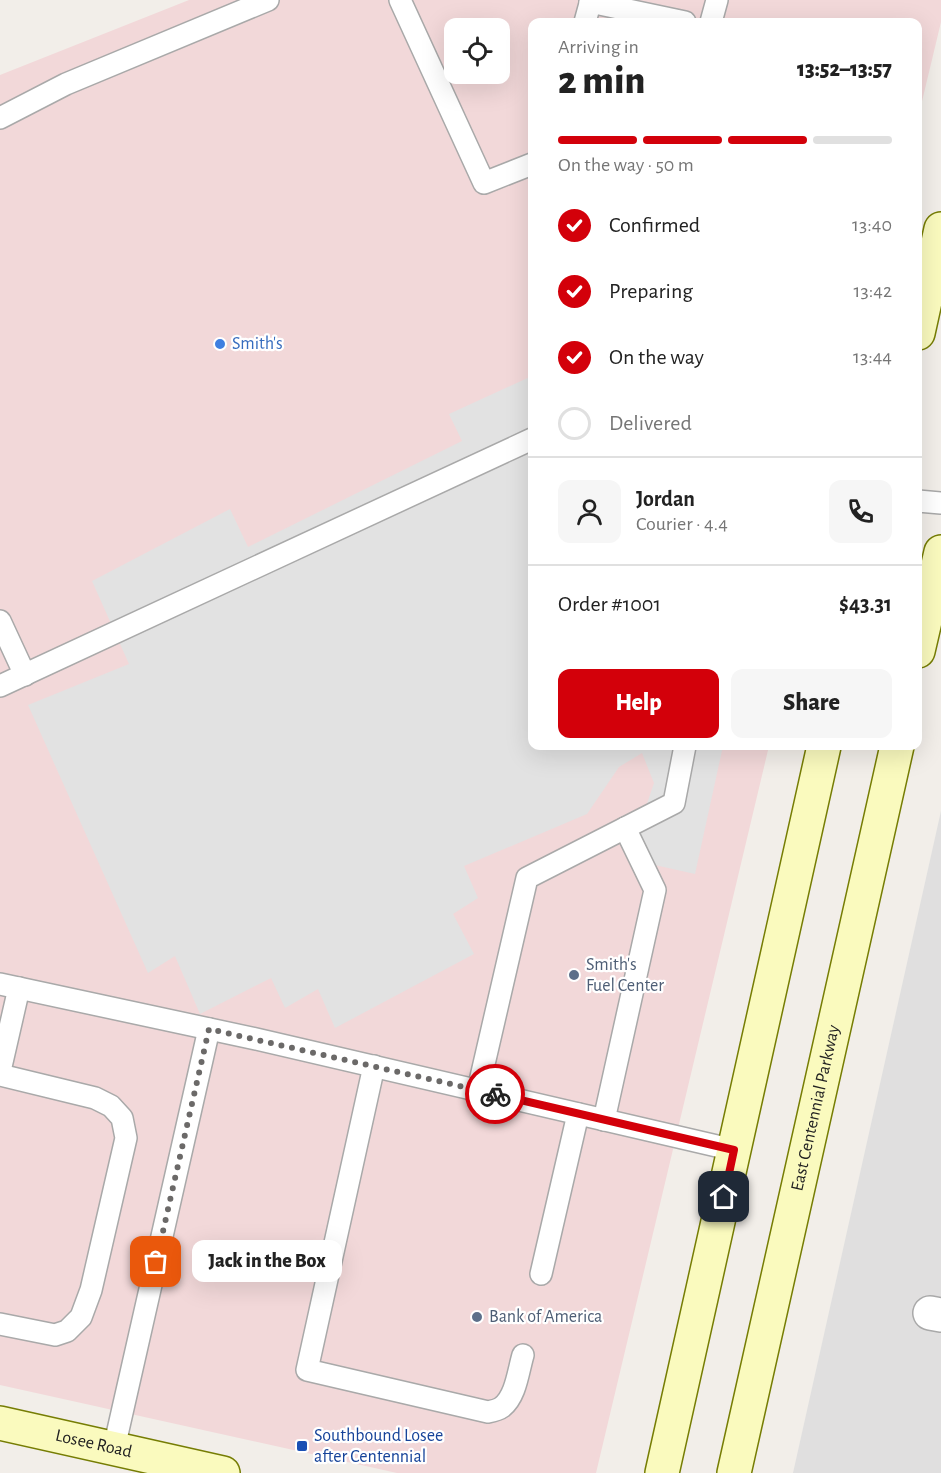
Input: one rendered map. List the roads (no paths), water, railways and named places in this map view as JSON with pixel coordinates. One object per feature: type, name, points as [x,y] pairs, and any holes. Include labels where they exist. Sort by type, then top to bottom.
[{"type":"main road","points":[[922,315],[941,229]]},
{"type":"main road","points":[[922,630],[934,567]]},
{"type":"main road","points":[[662,1473],[823,750]]},
{"type":"main road","name":"East Centennial Parkway","points":[[734,1473],[896,750]]},
{"type":"main road","name":"Losee Road","points":[[0,1423],[223,1473]]},
{"type":"lane","points":[[0,118],[66,84],[268,0]]},
{"type":"lane","points":[[400,0],[484,183],[528,166]]},
{"type":"lane","points":[[712,18],[717,0]]},
{"type":"lane","points":[[589,8],[658,18]]},
{"type":"lane","points":[[0,686],[528,441]]},
{"type":"lane","points":[[922,501],[941,503]]},
{"type":"lane","points":[[0,621],[25,675]]},
{"type":"lane","points":[[478,1090],[527,879],[674,803],[684,750]]},
{"type":"lane","points":[[604,1120],[655,890],[625,828]]},
{"type":"lane","points":[[0,1324],[55,1335],[67,1331],[81,1317],[91,1290],[126,1138],[122,1118],[111,1106],[95,1098],[0,1073],[9,986],[374,1066],[734,1150]]},
{"type":"lane","points":[[114,1448],[209,1029]]},
{"type":"lane","points":[[374,1066],[307,1370],[488,1412],[500,1409],[509,1399],[523,1355]]},
{"type":"lane","points":[[541,1274],[578,1114]]},
{"type":"place","name":"Smith's","points":[[220,344]]},
{"type":"place","name":"Smith's Fuel Center","points":[[574,975]]},
{"type":"place","name":"Jack in the Box","points":[[156,1262]]},
{"type":"place","name":"Bank of America","points":[[477,1317]]},
{"type":"place","name":"Southbound Losee after Centennial","points":[[302,1446]]}]
